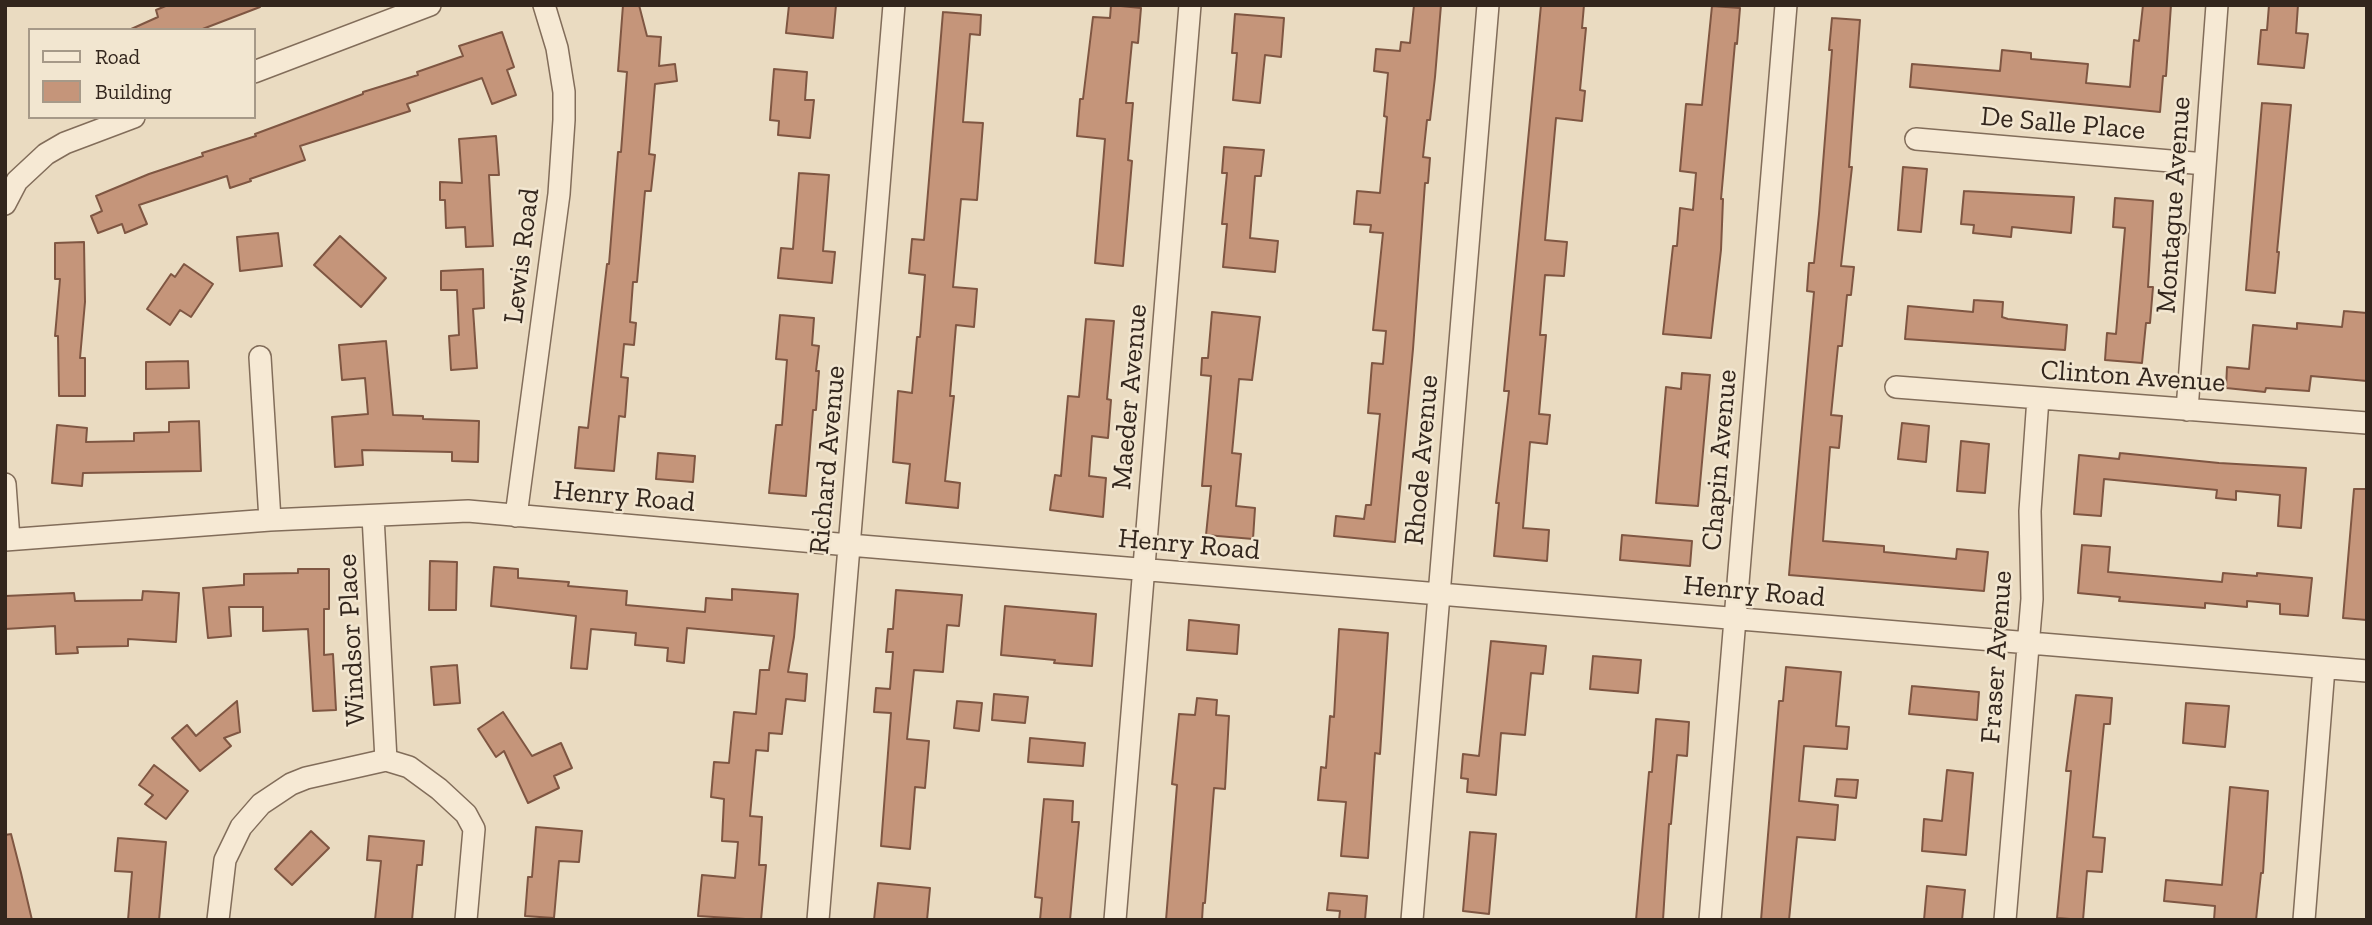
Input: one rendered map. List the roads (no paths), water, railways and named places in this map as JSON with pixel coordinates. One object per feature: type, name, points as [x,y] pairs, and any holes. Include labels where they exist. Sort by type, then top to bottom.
[{"type":"street","points":[[256,71],[430,5]]},
{"type":"street","name":"Lewis Road","points":[[516,516],[558,194],[565,120],[557,48],[544,5]]},
{"type":"street","name":"Richard Avenue","points":[[818,920],[894,5]]},
{"type":"street","name":"Maeder Avenue","points":[[1115,920],[1190,5]]},
{"type":"street","name":"Rhode Avenue","points":[[1412,920],[1488,5]]},
{"type":"street","name":"Chapin Avenue","points":[[1710,920],[1786,5]]},
{"type":"street","name":"Montague Avenue","points":[[2187,410],[2217,5]]},
{"type":"street","points":[[5,204],[17,181],[46,154],[65,143],[129,119]]},
{"type":"street","name":"De Salle Place","points":[[1916,139],[2205,164]]},
{"type":"street","points":[[260,357],[270,520]]},
{"type":"street","name":"Clinton Avenue","points":[[1896,387],[2367,424]]},
{"type":"street","name":"Fraser Avenue","points":[[2005,920],[2032,599],[2030,511],[2038,398]]},
{"type":"street","points":[[5,484],[7,539]]},
{"type":"street","name":"Henry Road","points":[[7,539],[270,520],[468,511],[2367,671]]},
{"type":"street","name":"Windsor Place","points":[[373,516],[386,760]]},
{"type":"street","points":[[2304,920],[2324,668]]},
{"type":"street","points":[[218,920],[225,860],[241,827],[261,804],[291,784],[306,778],[386,760],[409,767],[439,789],[466,814],[474,830],[466,920]]}]
